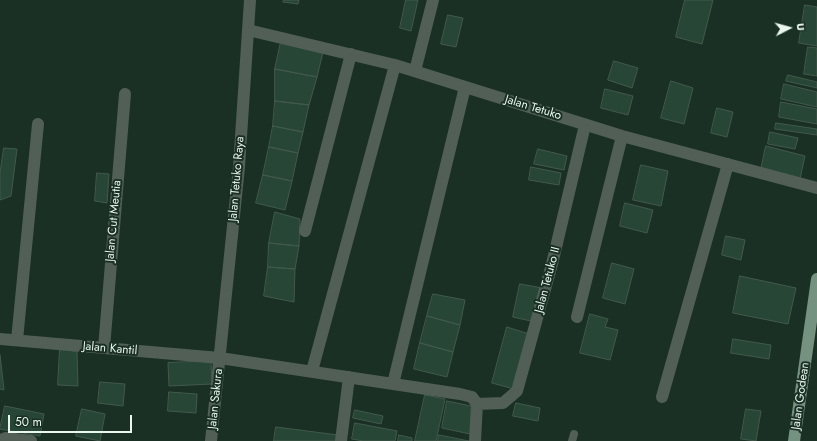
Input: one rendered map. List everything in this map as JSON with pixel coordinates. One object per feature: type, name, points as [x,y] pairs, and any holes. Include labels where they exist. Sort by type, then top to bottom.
[{"type":"main road","name":"Jalan Godean","points":[[794,441],[814,329],[817,279]]},
{"type":"street","name":"Jalan Tetuko Raya","points":[[220,358],[239,167],[250,0]]},
{"type":"street","points":[[415,71],[433,0]]},
{"type":"street","name":"Jalan Tetuko","points":[[248,30],[395,65],[622,136],[817,188]]},
{"type":"street","points":[[305,231],[350,54]]},
{"type":"street","points":[[312,371],[395,65]]},
{"type":"street","points":[[393,384],[465,87]]},
{"type":"street","name":"Jalan Cut Meutia","points":[[104,348],[125,94]]},
{"type":"street","points":[[17,340],[38,124]]},
{"type":"street","name":"Jalan Tetuko II","points":[[477,404],[503,403],[518,391],[552,264],[585,125]]},
{"type":"street","points":[[577,317],[622,136]]},
{"type":"street","points":[[662,397],[728,164]]},
{"type":"street","name":"Jalan Kantil","points":[[0,339],[220,358],[460,394],[472,397],[477,404]]},
{"type":"street","name":"Jalan Sakura","points":[[211,441],[220,358]]},
{"type":"street","points":[[341,441],[348,377]]},
{"type":"street","points":[[475,441],[477,404]]},
{"type":"street","points":[[0,440],[6,438],[31,441]]},
{"type":"building","points":[[284,0],[299,0],[298,4],[283,2]]},
{"type":"building","points":[[406,0],[418,0],[411,31],[400,28]]},
{"type":"building","points":[[685,0],[713,0],[702,44],[676,37]]},
{"type":"building","points":[[805,5],[817,7],[817,46],[799,43]]},
{"type":"building","points":[[448,15],[463,18],[456,47],[441,44]]},
{"type":"building","points":[[281,42],[323,52],[317,77],[275,69]]},
{"type":"building","points":[[808,47],[817,48],[817,76],[804,74]]},
{"type":"building","points":[[614,61],[638,68],[632,88],[608,80]]},
{"type":"building","points":[[275,69],[317,77],[309,105],[275,101]]},
{"type":"building","points":[[788,75],[817,82],[817,88],[786,81]]},
{"type":"building","points":[[671,81],[693,88],[684,124],[661,118]]},
{"type":"building","points":[[784,84],[817,92],[817,107],[781,99]]},
{"type":"building","points":[[605,89],[633,96],[628,115],[601,108]]},
{"type":"building","points":[[275,101],[309,105],[303,132],[273,126]]},
{"type":"building","points":[[781,102],[817,109],[817,124],[779,117]]},
{"type":"building","points":[[717,108],[733,112],[727,137],[711,133]]},
{"type":"building","points":[[776,123],[817,129],[817,135],[775,129]]},
{"type":"building","points":[[273,126],[303,132],[298,153],[269,147]]},
{"type":"building","points":[[770,132],[798,138],[795,149],[768,144]]},
{"type":"building","points":[[766,146],[805,156],[800,179],[761,170]]},
{"type":"building","points":[[269,147],[298,153],[292,181],[263,175]]},
{"type":"building","points":[[4,148],[17,149],[11,196],[0,200],[0,173]]},
{"type":"building","points":[[538,149],[567,156],[564,170],[534,164]]},
{"type":"building","points":[[641,165],[668,171],[661,206],[633,200]]},
{"type":"building","points":[[531,167],[561,173],[559,185],[529,180]]},
{"type":"building","points":[[97,173],[109,174],[107,203],[95,201]]},
{"type":"building","points":[[263,175],[292,181],[285,210],[256,203]]},
{"type":"building","points":[[625,203],[653,210],[647,233],[620,226]]},
{"type":"building","points":[[275,212],[300,219],[299,246],[269,243]]},
{"type":"building","points":[[726,236],[745,240],[741,260],[722,255]]},
{"type":"building","points":[[269,243],[299,246],[295,269],[268,267]]},
{"type":"building","points":[[612,263],[634,269],[625,304],[603,298]]},
{"type":"building","points":[[268,267],[295,269],[294,302],[264,296]]},
{"type":"building","points":[[740,276],[796,288],[788,324],[733,313]]},
{"type":"building","points":[[520,284],[542,288],[535,322],[513,317]]},
{"type":"building","points":[[433,294],[465,300],[460,325],[427,316]]},
{"type":"building","points":[[590,314],[608,319],[605,327],[618,330],[610,360],[580,353]]},
{"type":"building","points":[[427,316],[460,325],[453,352],[420,343]]},
{"type":"building","points":[[507,327],[529,334],[514,389],[492,383]]},
{"type":"building","points":[[733,339],[771,345],[769,359],[731,353]]},
{"type":"building","points":[[420,343],[453,352],[447,377],[414,369]]},
{"type":"building","points":[[60,348],[77,352],[78,386],[58,385]]},
{"type":"building","points":[[0,355],[4,390],[0,389]]},
{"type":"building","points":[[211,361],[212,384],[169,386],[168,363]]},
{"type":"building","points":[[100,382],[125,384],[123,406],[98,403]]},
{"type":"building","points":[[169,392],[197,394],[196,413],[168,411]]},
{"type":"building","points":[[425,395],[445,399],[436,441],[415,441]]},
{"type":"building","points":[[447,401],[476,407],[470,434],[442,428]]},
{"type":"building","points":[[516,403],[540,408],[538,421],[513,416]]},
{"type":"building","points":[[5,406],[44,414],[40,436],[0,429]]},
{"type":"building","points":[[82,409],[105,414],[100,441],[76,436]]},
{"type":"building","points":[[746,409],[761,411],[756,441],[741,439]]},
{"type":"building","points":[[355,410],[383,416],[381,424],[353,418]]},
{"type":"building","points":[[355,423],[397,431],[395,441],[363,441],[352,439]]},
{"type":"building","points":[[276,427],[338,435],[337,441],[274,441]]},
{"type":"building","points":[[399,435],[412,438],[412,441],[398,441]]},
{"type":"building","points":[[439,435],[469,441],[438,441]]}]
